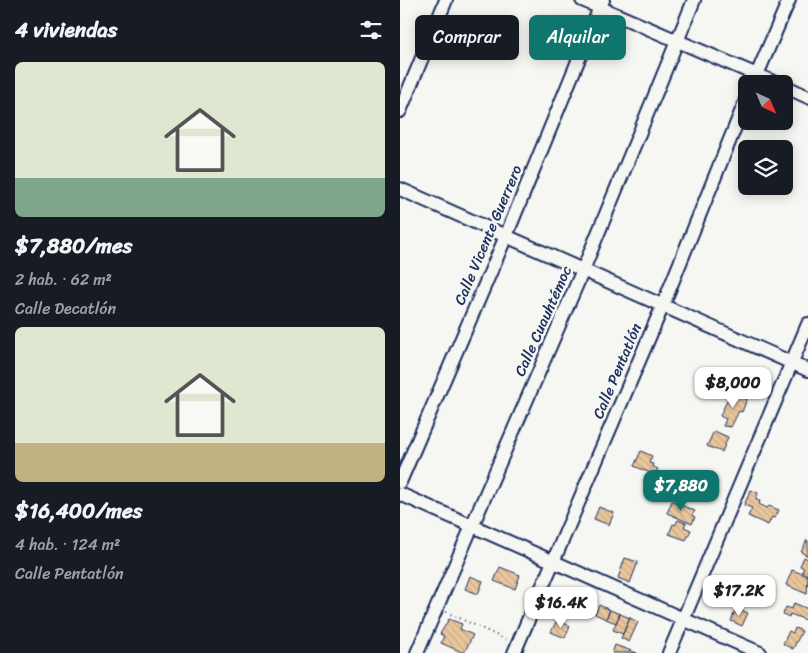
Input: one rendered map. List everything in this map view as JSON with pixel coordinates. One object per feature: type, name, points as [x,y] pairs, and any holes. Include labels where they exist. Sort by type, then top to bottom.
[{"type":"street","points":[[400,111],[446,0]]},
{"type":"street","points":[[582,0],[601,4],[747,75]]},
{"type":"street","name":"Calle Cuauhtémoc","points":[[417,653],[583,270],[694,0]]},
{"type":"street","points":[[757,75],[789,0]]},
{"type":"street","name":"Calle Vicente Guerrero","points":[[400,482],[506,236],[601,4]]},
{"type":"street","points":[[793,90],[808,97]]},
{"type":"street","name":"Calle Pentatlón","points":[[516,649],[663,305],[738,120]]},
{"type":"street","points":[[400,189],[808,370]]},
{"type":"street","points":[[669,653],[808,324]]},
{"type":"street","points":[[400,494],[760,653]]},
{"type":"path","points":[[437,608],[516,649]]},
{"type":"building","points":[[734,393],[747,399],[742,412],[739,411],[731,427],[723,426],[726,419],[720,416],[730,394],[732,396]]},
{"type":"building","points":[[714,431],[728,437],[722,452],[707,446]]},
{"type":"building","points":[[641,451],[652,456],[649,463],[658,469],[655,475],[634,466]]},
{"type":"building","points":[[751,490],[758,493],[756,499],[760,501],[759,504],[767,508],[769,506],[779,510],[775,518],[772,517],[768,525],[748,516],[752,508],[744,505]]},
{"type":"building","points":[[672,501],[695,511],[692,515],[695,517],[692,524],[667,513]]},
{"type":"building","points":[[599,507],[614,513],[609,525],[594,519]]},
{"type":"building","points":[[678,520],[686,523],[684,527],[691,530],[686,540],[669,534],[673,524],[675,525]]},
{"type":"building","points":[[808,541],[808,556],[801,552]]},
{"type":"building","points":[[804,557],[808,559],[808,575],[802,572],[804,568],[800,566]]},
{"type":"building","points":[[625,558],[638,562],[630,583],[618,578]]},
{"type":"building","points":[[500,567],[520,575],[515,589],[494,581]]},
{"type":"building","points":[[792,570],[808,576],[807,594],[786,585]]},
{"type":"building","points":[[470,576],[483,581],[478,594],[465,589]]},
{"type":"building","points":[[556,591],[573,599],[563,621],[546,614]]},
{"type":"building","points":[[794,603],[808,609],[806,620],[790,614],[789,617],[783,614],[786,607],[792,609]]},
{"type":"building","points":[[599,605],[610,610],[606,619],[595,614]]},
{"type":"building","points":[[736,608],[748,613],[742,626],[731,621]]},
{"type":"building","points":[[610,610],[620,614],[616,623],[606,619]]},
{"type":"building","points":[[620,614],[630,618],[623,634],[613,630]]},
{"type":"building","points":[[630,618],[638,622],[629,642],[621,638]]},
{"type":"building","points":[[449,619],[462,624],[460,629],[473,635],[464,653],[441,643],[444,636],[440,634]]},
{"type":"building","points":[[557,620],[570,626],[565,638],[551,632]]},
{"type":"building","points":[[795,628],[802,631],[793,649],[783,644],[789,631],[793,633]]},
{"type":"building","points":[[615,645],[637,653],[612,653]]}]
